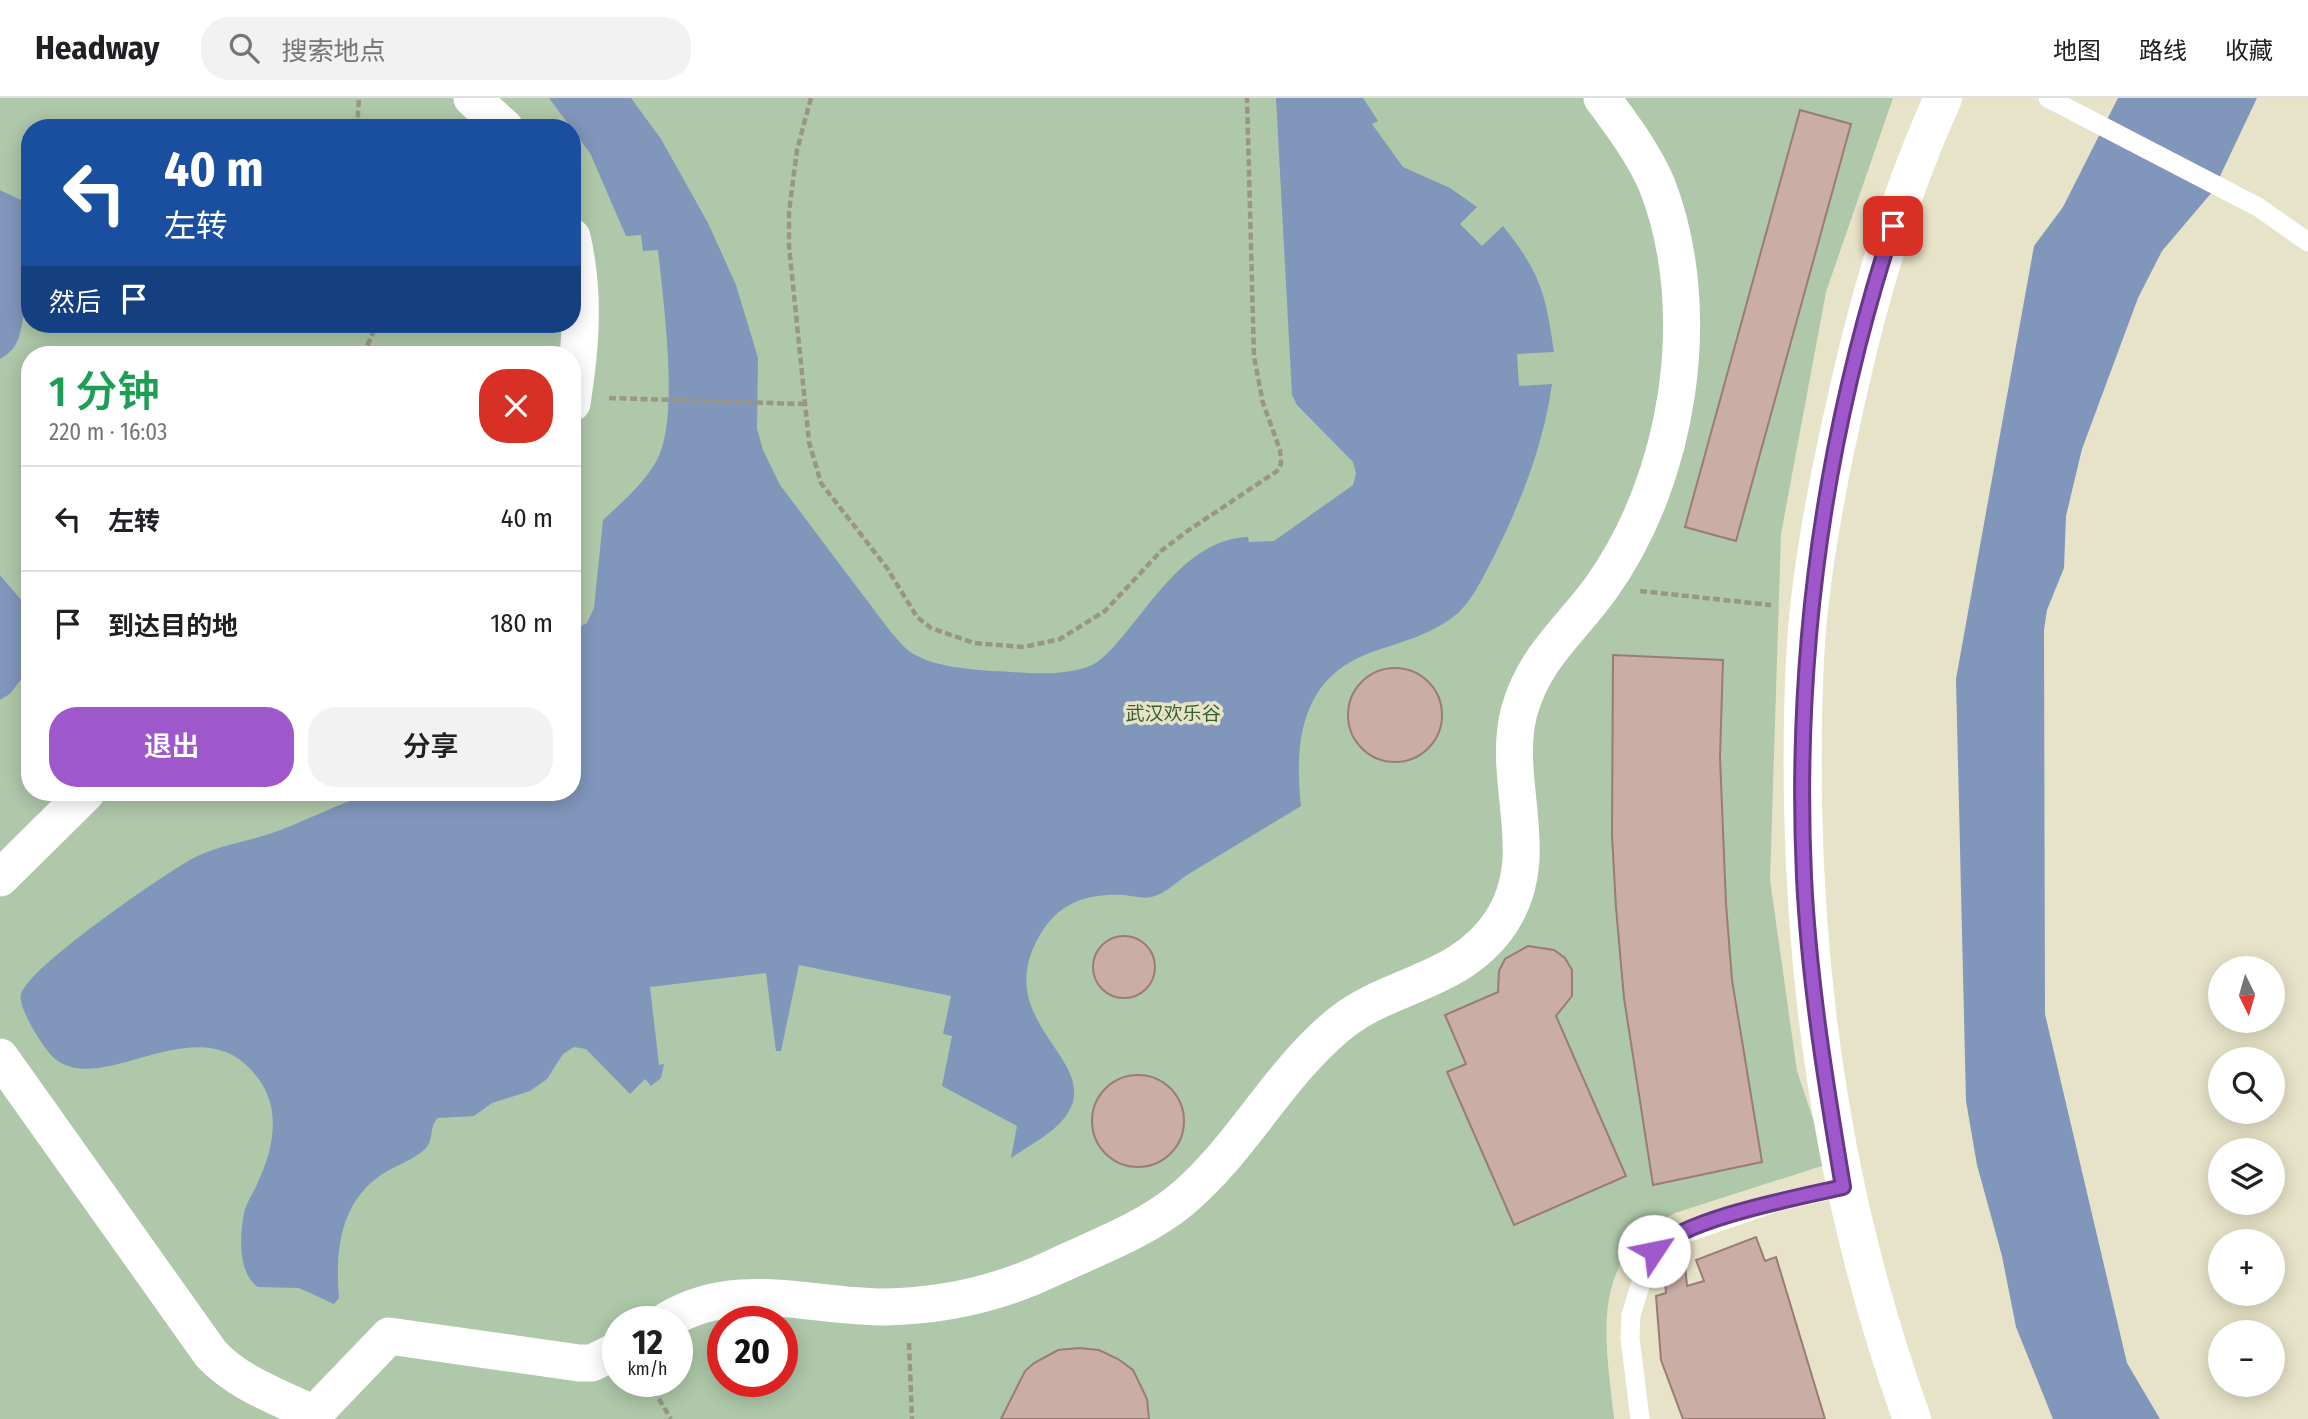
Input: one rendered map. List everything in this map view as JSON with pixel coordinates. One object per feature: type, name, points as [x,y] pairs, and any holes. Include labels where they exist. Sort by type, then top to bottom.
[{"type":"street","points":[[472,98],[495,119]]},
{"type":"street","points":[[693,1307],[733,1297],[852,1306],[906,1306],[984,1294],[1014,1284],[1156,1217],[1201,1181],[1336,1027],[1360,1009],[1449,970],[1486,941],[1513,900],[1522,863],[1516,767],[1519,713],[1545,654],[1601,587],[1640,521],[1656,481],[1678,382],[1682,325],[1673,241],[1656,183],[1602,98]]},
{"type":"street","points":[[1912,1419],[1868,1280],[1843,1187],[1825,1076],[1804,879],[1802,765],[1809,609],[1831,464],[1873,287],[1900,206],[1943,98]]},
{"type":"street","points":[[581,283],[581,324]]},
{"type":"street","points":[[0,878],[78,801]]},
{"type":"street","points":[[0,1057],[218,1362],[239,1378],[314,1414],[389,1336],[579,1363],[592,1363],[602,1358]]},
{"type":"lane","points":[[2048,98],[2258,207],[2308,242]]},
{"type":"lane","points":[[1640,1419],[1630,1338],[1630,1315],[1647,1263],[1663,1241],[1777,1202],[1843,1187]]},
{"type":"path","points":[[358,119],[359,98]]},
{"type":"path","points":[[811,98],[797,150],[789,212],[803,404],[808,442],[821,483],[887,568],[917,617],[931,628],[974,643],[1024,647],[1060,639],[1092,622],[1122,595],[1161,551],[1277,471],[1281,464],[1280,450],[1263,403],[1254,357],[1247,98]]},
{"type":"path","points":[[640,399],[803,404]]},
{"type":"path","points":[[1601,587],[1809,609]]},
{"type":"path","points":[[906,1306],[912,1419]]},
{"type":"path","points":[[658,1397],[671,1419]]},
{"type":"green space","name":"武汉欢乐谷","points":[[0,98],[1893,98],[1826,292],[1781,534],[1770,880],[1797,1071],[1828,1164],[1675,1213],[1647,1232],[1627,1253],[1615,1276],[1606,1329],[1614,1419],[0,1419],[0,700],[10,694],[21,680],[21,801],[581,801],[581,346],[21,346],[21,600],[0,575],[0,359],[14,347],[21,327],[21,333],[581,333],[581,119],[21,119],[21,200],[0,190]]},
{"type":"water","points":[[549,98],[631,98],[661,139],[708,223],[736,285],[758,358],[757,429],[763,450],[780,485],[890,631],[909,651],[927,660],[971,669],[1029,673],[1068,672],[1092,665],[1109,652],[1162,588],[1192,559],[1228,540],[1248,537],[1249,542],[1274,541],[1353,485],[1356,473],[1353,462],[1297,405],[1292,395],[1276,98],[1363,98],[1378,121],[1372,124],[1403,167],[1450,188],[1477,207],[1460,224],[1482,246],[1503,226],[1533,271],[1548,314],[1554,352],[1517,354],[1519,386],[1552,384],[1543,431],[1511,521],[1468,602],[1439,627],[1348,663],[1330,677],[1316,695],[1307,714],[1302,735],[1299,758],[1301,806],[1160,894],[1145,898],[1124,895],[1090,897],[1061,910],[1045,927],[1030,958],[1027,985],[1032,1009],[1068,1069],[1074,1088],[1071,1107],[1060,1123],[1045,1136],[1011,1158],[1017,1126],[942,1086],[952,1036],[943,1034],[951,996],[799,965],[781,1051],[776,1051],[766,973],[650,987],[659,1065],[664,1064],[661,1078],[651,1086],[645,1079],[630,1094],[586,1049],[574,1047],[563,1054],[547,1079],[530,1091],[492,1103],[474,1116],[438,1118],[433,1125],[430,1141],[422,1152],[369,1184],[349,1212],[344,1228],[338,1262],[339,1298],[334,1304],[299,1288],[258,1287],[246,1272],[241,1242],[246,1205],[263,1170],[272,1133],[271,1108],[262,1084],[239,1059],[213,1048],[185,1048],[100,1068],[75,1068],[54,1058],[44,1046],[27,1018],[21,994],[30,981],[70,944],[188,861],[228,845],[269,834],[347,802],[581,801],[581,626],[587,623],[594,608],[603,520],[632,492],[657,460],[664,441],[669,388],[658,250],[643,251],[641,235],[626,236],[590,153],[581,141],[581,119],[565,119]]},
{"type":"water","points":[[2118,98],[2257,98],[2213,191],[2162,251],[2138,298],[2082,449],[2066,516],[2064,568],[2047,610],[2044,630],[2045,1014],[2127,1363],[2160,1419],[2053,1419],[2016,1327],[2002,1256],[1977,1165],[1966,1101],[1956,679],[2034,246],[2063,207]]},
{"type":"water","points":[[0,190],[21,200],[21,326],[14,347],[0,359]]},
{"type":"water","points":[[0,575],[21,600],[21,680],[10,694],[0,700]]},
{"type":"building","points":[[1800,110],[1851,124],[1736,541],[1685,527]]},
{"type":"building","points":[[1613,655],[1723,660],[1720,757],[1726,904],[1732,980],[1762,1162],[1653,1185],[1624,998],[1616,908],[1612,835]]},
{"type":"building","points":[[1386,668],[1404,668],[1429,681],[1439,697],[1442,715],[1439,733],[1429,749],[1404,762],[1386,762],[1361,749],[1348,724],[1348,706],[1361,681]]},
{"type":"building","points":[[1124,936],[1136,938],[1146,945],[1153,955],[1153,979],[1146,989],[1136,996],[1124,998],[1112,996],[1102,989],[1095,979],[1093,967],[1095,955],[1102,945],[1112,938]]},
{"type":"building","points":[[1528,946],[1554,950],[1565,958],[1572,970],[1572,996],[1556,1016],[1626,1176],[1514,1225],[1447,1072],[1466,1064],[1445,1015],[1498,992],[1499,971],[1505,959]]},
{"type":"building","points":[[1129,1075],[1147,1075],[1164,1082],[1177,1095],[1184,1112],[1184,1130],[1177,1147],[1164,1160],[1147,1167],[1129,1167],[1112,1160],[1099,1147],[1092,1130],[1092,1112],[1099,1095],[1112,1082]]},
{"type":"building","points":[[1756,1237],[1765,1261],[1776,1257],[1825,1419],[1683,1419],[1661,1360],[1656,1296],[1666,1293],[1663,1257],[1684,1255],[1687,1286],[1704,1281],[1696,1260]]},
{"type":"building","points":[[1058,1350],[1099,1350],[1133,1370],[1147,1399],[1149,1419],[1001,1419],[1025,1371]]},
{"type":"route","points":[[1654,1251],[1663,1241],[1679,1233],[1777,1202],[1843,1187],[1825,1076],[1804,879],[1804,674],[1809,609],[1831,464],[1873,287],[1893,226]]}]
